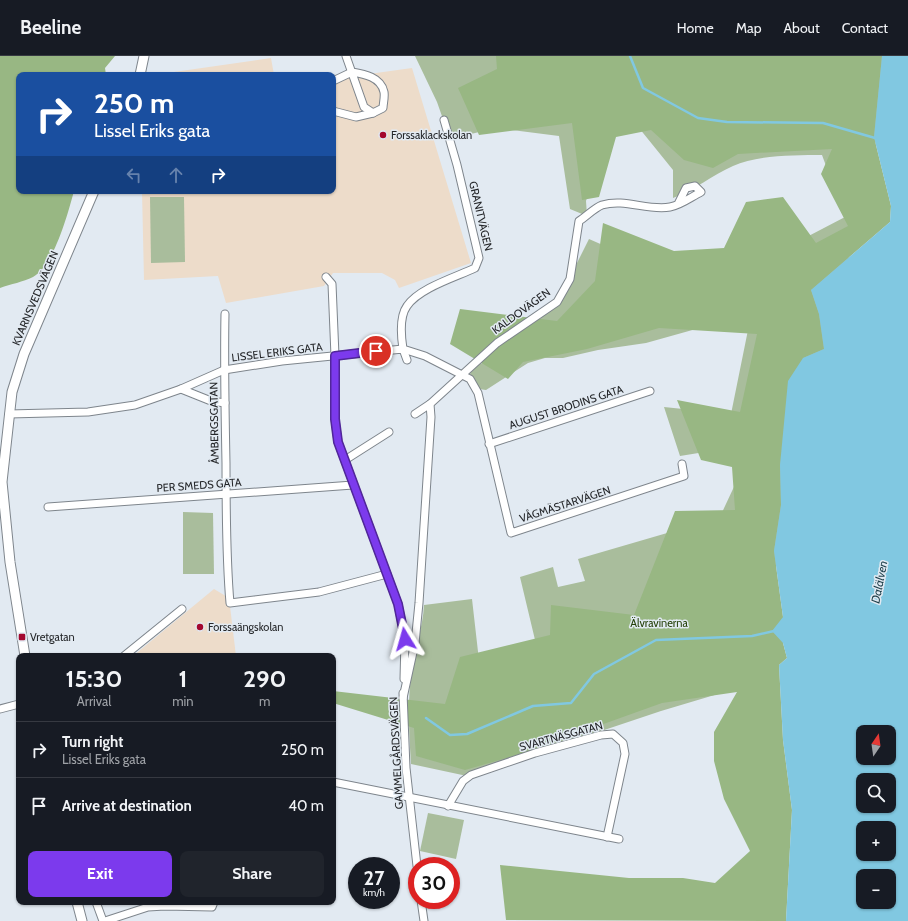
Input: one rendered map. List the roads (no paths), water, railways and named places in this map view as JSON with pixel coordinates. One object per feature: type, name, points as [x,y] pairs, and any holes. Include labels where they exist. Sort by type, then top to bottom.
[{"type":"street","points":[[141,72],[144,56]]},
{"type":"street","points":[[346,56],[364,107],[373,114]]},
{"type":"street","points":[[336,80],[352,72],[366,74],[378,81],[384,91],[383,108],[373,114],[356,117],[336,112]]},
{"type":"street","name":"GRANITVÄGEN","points":[[407,360],[403,349],[402,321],[406,307],[417,295],[475,268],[479,258],[457,164],[444,120]]},
{"type":"street","name":"KALDOVÄGEN","points":[[415,414],[430,404],[497,343],[558,302],[570,278],[579,221],[601,206],[624,202],[651,207],[669,207],[678,204],[686,188],[695,186],[701,192]]},
{"type":"street","name":"KVARNSVEDSVÄGEN","points":[[25,653],[10,562],[1,482],[12,392],[24,354],[93,194]]},
{"type":"street","name":"GAMMELGÅRDSVÄGEN","points":[[326,277],[332,284],[335,356],[335,419],[338,442],[398,604],[405,639],[403,698],[408,798],[416,857]]},
{"type":"street","name":"ÅMBERGSGATAN","points":[[225,314],[224,370],[227,574],[230,603],[319,592],[387,574]]},
{"type":"street","points":[[403,349],[425,356],[462,375]]},
{"type":"street","name":"LISSEL ERIKS GATA","points":[[9,414],[88,412],[135,405],[181,389],[224,370],[282,361],[403,349]]},
{"type":"street","name":"VÅGMÄSTARVÄGEN","points":[[462,375],[470,379],[478,393],[511,533],[684,476],[682,464]]},
{"type":"street","points":[[181,389],[211,401],[225,402]]},
{"type":"street","name":"AUGUST BRODINS GATA","points":[[489,444],[650,391]]},
{"type":"street","points":[[403,698],[415,643],[419,604],[432,417],[430,404]]},
{"type":"street","points":[[345,460],[388,432]]},
{"type":"street","name":"PER SMEDS GATA","points":[[48,507],[353,485]]},
{"type":"street","points":[[128,653],[182,609]]},
{"type":"street","points":[[0,709],[16,705]]},
{"type":"street","name":"SVARTNÄSGATAN","points":[[448,806],[463,782],[471,775],[535,753],[601,735],[613,734],[623,743],[625,754],[608,837]]},
{"type":"street","points":[[336,783],[619,839]]},
{"type":"street","points":[[78,905],[82,921]]},
{"type":"street","points":[[97,905],[104,921],[148,907],[212,907],[213,905]]},
{"type":"street","points":[[422,909],[424,921]]},
{"type":"water","name":"Dalälven","points":[[882,56],[908,56],[908,921],[786,921],[792,810],[783,740],[779,665],[787,658],[783,643],[772,631],[783,617],[774,551],[781,505],[780,465],[788,381],[803,358],[824,349],[819,314],[811,290],[890,222],[891,206],[874,137]]},
{"type":"waterway","points":[[630,56],[643,88],[698,118],[727,122],[823,123],[875,138]]},
{"type":"waterway","points":[[426,718],[450,735],[467,734],[533,706],[571,703],[594,674],[656,640],[752,636],[774,631]]},
{"type":"place","name":"Forssaklackskolan","points":[[383,135]]},
{"type":"place","name":"Forssaängskolan","points":[[200,627]]},
{"type":"place","name":"Vretgatan","points":[[22,637]]},
{"type":"park label","name":"Älvravinerna","points":[[659,623]]}]
